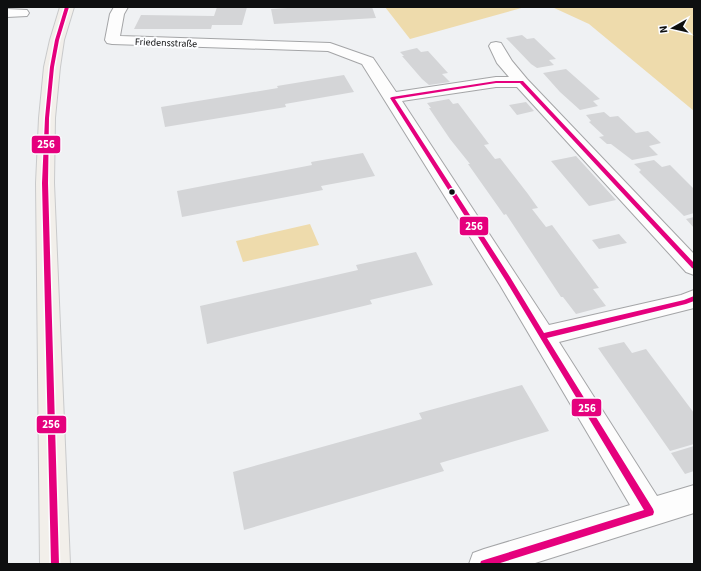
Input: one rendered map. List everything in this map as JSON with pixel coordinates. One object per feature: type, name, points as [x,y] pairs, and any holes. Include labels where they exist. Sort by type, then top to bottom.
[{"type":"main road","points":[[55,564],[45,183],[47,118],[52,66],[57,40],[67,7]]},
{"type":"street","name":"Friedensstraße","points":[[121,7],[117,14],[112,40],[330,47],[368,61],[467,214],[650,512]]},
{"type":"street","points":[[7,13],[22,13]]},
{"type":"street","points":[[496,46],[505,63],[521,82],[558,120],[694,268]]},
{"type":"street","points":[[392,98],[496,82],[521,82]]},
{"type":"street","points":[[543,336],[691,304]]},
{"type":"street","points":[[484,564],[694,499]]},
{"type":"shaded area","points":[[385,7],[525,7],[410,39]]},
{"type":"shaded area","points":[[552,7],[694,7],[694,111],[589,24]]},
{"type":"shaded area","points":[[310,224],[319,245],[243,262],[236,241]]},
{"type":"building","points":[[217,7],[247,7],[242,25],[212,25],[211,29],[134,29],[141,15],[214,16]]},
{"type":"building","points":[[304,7],[372,7],[376,18],[274,24],[271,9]]},
{"type":"building","points":[[522,35],[527,39],[534,38],[556,59],[549,60],[554,65],[537,68],[531,64],[506,38]]},
{"type":"building","points":[[417,48],[421,52],[428,51],[448,73],[442,74],[450,82],[429,85],[422,79],[400,52]]},
{"type":"building","points":[[566,69],[600,99],[593,101],[598,106],[580,110],[560,92],[543,73]]},
{"type":"building","points":[[344,75],[354,92],[285,104],[286,107],[165,127],[161,107],[278,88],[277,86]]},
{"type":"building","points":[[449,99],[453,104],[458,103],[489,144],[484,145],[495,159],[500,158],[528,194],[538,208],[532,209],[546,227],[552,225],[599,288],[593,289],[606,306],[576,314],[563,297],[561,297],[506,214],[504,215],[468,164],[470,164],[450,139],[427,103]]},
{"type":"building","points":[[526,102],[534,111],[517,115],[509,105]]},
{"type":"building","points":[[604,112],[610,117],[618,116],[636,133],[648,131],[661,143],[649,146],[658,155],[632,160],[611,144],[607,144],[599,137],[604,136],[589,122],[591,121],[586,115]]},
{"type":"building","points":[[363,153],[375,176],[321,186],[323,190],[182,217],[177,191],[312,165],[311,162]]},
{"type":"building","points":[[576,156],[616,200],[589,206],[551,161]]},
{"type":"building","points":[[654,160],[662,167],[670,165],[694,189],[694,213],[684,216],[639,172],[641,170],[634,164]]},
{"type":"building","points":[[694,217],[694,228],[686,219]]},
{"type":"building","points":[[619,234],[627,243],[599,249],[592,240]]},
{"type":"building","points":[[416,252],[433,285],[370,300],[372,304],[207,344],[200,306],[358,270],[356,265]]},
{"type":"building","points":[[624,342],[632,353],[646,349],[694,413],[694,444],[670,451],[598,348]]},
{"type":"building","points":[[522,385],[549,431],[440,463],[444,471],[244,530],[233,472],[422,419],[419,413]]},
{"type":"building","points":[[694,446],[694,471],[685,474],[671,453]]},
{"type":"transit line","name":"256","points":[[55,564],[45,183],[47,118],[52,67],[57,40],[67,7]]},
{"type":"transit line","name":"256","points":[[392,98],[496,82],[521,82],[694,267]]},
{"type":"transit line","name":"256","points":[[392,98],[508,279],[650,512]]},
{"type":"transit line","name":"256","points":[[543,336],[686,302],[694,298]]},
{"type":"transit line","name":"256","points":[[484,564],[650,512]]}]
